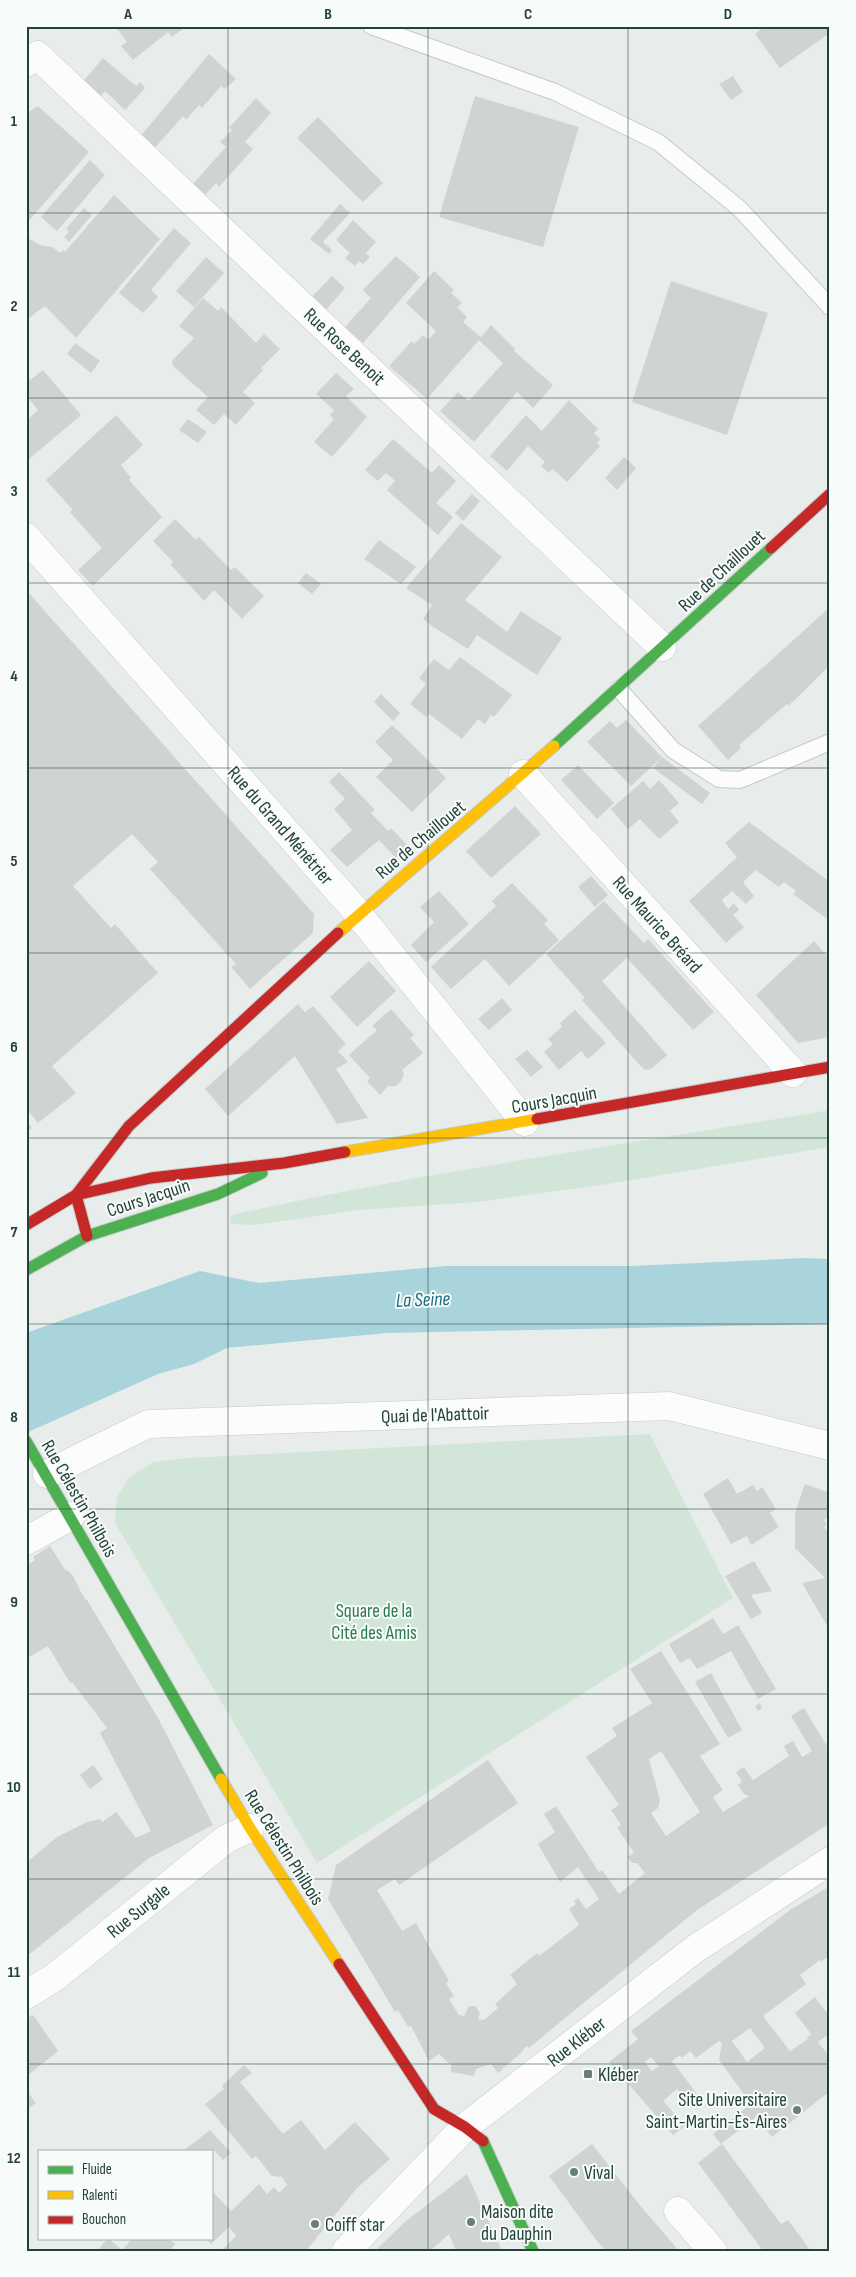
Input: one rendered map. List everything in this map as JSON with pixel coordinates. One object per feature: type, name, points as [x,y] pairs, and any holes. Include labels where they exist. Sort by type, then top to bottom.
[{"type":"street","name":"Rue Rose Benoit","points":[[26,63],[37,55],[662,647]]},
{"type":"street","name":"Rue de Chaillouet","points":[[76,1195],[129,1126],[358,914],[524,774],[830,494]]},
{"type":"street","name":"Rue du Grand Ménétrier","points":[[26,537],[358,914],[525,1122]]},
{"type":"street","name":"Rue Maurice Bréard","points":[[524,774],[793,1073]]},
{"type":"street","name":"Cours Jacquin","points":[[26,1225],[76,1195],[151,1178],[284,1163],[830,1067]]},
{"type":"street","name":"Cours Jacquin","points":[[26,1270],[87,1236],[218,1194],[284,1163]]},
{"type":"street","points":[[76,1195],[87,1236]]},
{"type":"street","name":"Quai de l'Abattoir","points":[[41,1465],[148,1424],[669,1406],[830,1446]]},
{"type":"street","name":"Rue Célestin Philbois","points":[[26,1441],[250,1828],[434,2109],[465,2127],[485,2144],[533,2251]]},
{"type":"street","points":[[26,1542],[71,1516]]},
{"type":"street","name":"Rue Surgale","points":[[26,1995],[55,1977],[226,1839],[250,1828]]},
{"type":"street","name":"Rue Kléber","points":[[346,2251],[465,2127],[695,1949],[830,1861]]},
{"type":"street","points":[[678,2211],[713,2251]]},
{"type":"lane","points":[[371,26],[555,92],[658,142],[740,209],[830,307]]},
{"type":"lane","points":[[619,689],[673,750],[719,779],[740,780],[830,742]]},
{"type":"green space","points":[[830,1110],[830,1147],[608,1184],[478,1202],[359,1210],[255,1225],[230,1224],[231,1215],[305,1199],[455,1171]]},
{"type":"green space","name":"Square de la Cité des Amis","points":[[650,1434],[733,1598],[317,1863],[115,1523],[117,1497],[128,1479],[153,1462],[187,1458]]},
{"type":"water","name":"La Seine","points":[[805,1258],[830,1259],[830,1324],[387,1333],[227,1348],[194,1364],[158,1374],[26,1433],[26,1333],[200,1271],[259,1283],[446,1266],[631,1266]]},
{"type":"building","points":[[115,26],[182,26],[184,28],[172,37],[168,32],[133,60],[121,46],[127,42]]},
{"type":"building","points":[[765,26],[830,26],[830,33],[780,68],[755,34]]},
{"type":"building","points":[[209,54],[236,79],[225,89],[221,86],[202,108],[199,105],[186,120],[183,116],[153,150],[139,138]]},
{"type":"building","points":[[103,58],[136,86],[140,82],[145,88],[125,110],[105,91],[97,100],[80,85]]},
{"type":"building","points":[[733,76],[743,92],[731,100],[719,84]]},
{"type":"building","points":[[475,96],[579,127],[543,247],[439,217]]},
{"type":"building","points":[[256,98],[271,113],[245,142],[253,149],[219,187],[216,183],[204,196],[192,185],[226,147],[220,142],[232,130],[229,128]]},
{"type":"building","points":[[38,106],[89,152],[26,224],[26,114]]},
{"type":"building","points":[[318,117],[383,183],[363,202],[297,138]]},
{"type":"building","points":[[90,160],[105,175],[57,231],[41,217]]},
{"type":"building","points":[[114,195],[160,239],[76,338],[45,306],[26,320],[26,237],[40,245],[52,247],[61,253],[63,250],[65,252]]},
{"type":"building","points":[[340,204],[350,213],[323,242],[332,250],[329,254],[310,239]]},
{"type":"building","points":[[84,208],[92,215],[69,242],[64,237],[69,232],[66,229]]},
{"type":"building","points":[[353,220],[376,242],[366,253],[370,257],[363,264],[359,261],[355,266],[345,258],[350,253],[336,240]]},
{"type":"building","points":[[174,228],[191,243],[151,290],[158,297],[143,313],[119,293]]},
{"type":"building","points":[[396,256],[420,277],[363,343],[345,327],[371,298],[363,290]]},
{"type":"building","points":[[206,257],[224,273],[194,307],[176,291]]},
{"type":"building","points":[[434,271],[454,290],[451,293],[462,303],[457,307],[467,317],[463,322],[481,337],[491,325],[515,349],[514,351],[553,385],[533,408],[517,392],[474,442],[440,411],[458,392],[469,401],[503,363],[479,340],[427,399],[389,366],[412,341],[414,344],[423,335],[428,340],[436,331],[406,303]]},
{"type":"building","points":[[332,276],[345,288],[326,310],[312,297]]},
{"type":"building","points":[[671,281],[768,313],[727,435],[632,402]]},
{"type":"building","points":[[203,298],[218,311],[221,307],[256,343],[264,334],[280,349],[261,368],[263,370],[243,392],[255,403],[236,425],[224,414],[214,425],[196,410],[208,397],[173,366],[172,361],[194,338],[179,326]]},
{"type":"building","points":[[75,343],[100,361],[91,373],[67,354]]},
{"type":"building","points":[[43,370],[81,415],[29,459],[26,456],[26,421],[38,410],[26,395],[26,383]]},
{"type":"building","points":[[336,373],[354,389],[346,396],[367,417],[332,457],[314,442],[334,419],[330,415],[334,410],[316,394]]},
{"type":"building","points":[[569,400],[598,429],[594,433],[600,439],[597,443],[600,446],[567,482],[553,469],[549,473],[541,466],[545,462],[528,446],[507,471],[490,456],[526,415],[542,431]]},
{"type":"building","points":[[116,415],[143,445],[121,465],[131,478],[129,480],[162,517],[93,586],[78,570],[102,548],[70,512],[73,510],[46,480]]},
{"type":"building","points":[[188,419],[207,432],[198,443],[179,430]]},
{"type":"building","points":[[393,439],[432,473],[439,465],[456,481],[436,503],[453,517],[438,535],[387,490],[395,481],[386,473],[378,481],[365,470]]},
{"type":"building","points":[[624,457],[636,468],[617,490],[605,478]]},
{"type":"building","points":[[472,494],[480,501],[463,521],[455,513]]},
{"type":"building","points":[[175,519],[196,540],[199,537],[231,570],[235,567],[264,596],[242,619],[214,590],[204,601],[171,565],[173,562],[153,541]]},
{"type":"building","points":[[461,523],[502,557],[465,600],[507,632],[521,611],[562,638],[537,675],[477,635],[468,649],[432,626],[423,619],[432,605],[406,588]]},
{"type":"building","points":[[379,540],[416,567],[401,584],[364,559]]},
{"type":"building","points":[[306,573],[321,584],[312,594],[298,583]]},
{"type":"building","points":[[26,590],[314,914],[313,933],[250,989],[231,967],[236,964],[150,869],[158,862],[132,834],[73,886],[111,928],[115,924],[158,973],[52,1066],[76,1093],[38,1123],[26,1108]]},
{"type":"building","points":[[830,607],[830,665],[788,706],[787,704],[739,745],[741,748],[728,760],[698,726]]},
{"type":"building","points":[[460,657],[512,695],[494,717],[491,715],[485,724],[478,719],[462,739],[429,714],[426,717],[410,704],[426,684],[419,678],[434,659],[449,670]]},
{"type":"building","points":[[381,694],[400,713],[393,721],[374,702]]},
{"type":"building","points":[[626,720],[662,757],[631,786],[587,742],[610,721],[617,728]]},
{"type":"building","points":[[392,725],[446,778],[412,812],[376,777],[393,760],[375,742]]},
{"type":"building","points":[[662,757],[710,793],[702,804],[653,768]]},
{"type":"building","points":[[578,765],[614,803],[597,819],[561,780]]},
{"type":"building","points":[[339,772],[375,810],[371,813],[388,831],[391,828],[409,847],[396,858],[379,840],[347,867],[330,850],[352,830],[334,809],[345,799],[329,782]]},
{"type":"building","points":[[659,780],[679,803],[670,811],[679,822],[659,839],[640,819],[628,829],[611,809],[643,781],[650,789]]},
{"type":"building","points":[[515,806],[541,834],[491,878],[466,851]]},
{"type":"building","points":[[749,822],[830,882],[830,921],[793,894],[796,891],[784,882],[779,887],[756,870],[743,882],[754,896],[746,904],[732,891],[722,900],[728,909],[734,903],[739,910],[733,915],[744,927],[726,943],[689,901],[737,857],[725,843]]},
{"type":"building","points":[[591,876],[608,895],[595,907],[578,887]]},
{"type":"building","points":[[512,883],[548,920],[544,924],[559,940],[509,986],[485,959],[451,989],[431,967],[496,906],[492,901]]},
{"type":"building","points":[[439,891],[469,924],[426,962],[411,945],[434,922],[420,907]]},
{"type":"building","points":[[604,901],[644,943],[648,939],[714,1012],[693,1030],[627,958],[602,981],[667,1055],[651,1069],[645,1070],[636,1061],[582,1000],[585,998],[546,954]]},
{"type":"building","points":[[814,941],[830,959],[830,1037],[798,1043],[756,995]]},
{"type":"building","points":[[369,961],[396,991],[357,1027],[330,997]]},
{"type":"building","points":[[502,998],[512,1010],[489,1030],[478,1019]]},
{"type":"building","points":[[298,1004],[305,1012],[313,1006],[346,1044],[338,1051],[348,1062],[336,1069],[368,1118],[337,1124],[295,1056],[228,1116],[205,1089]]},
{"type":"building","points":[[391,1009],[414,1035],[410,1038],[423,1053],[402,1070],[404,1075],[396,1086],[388,1086],[380,1095],[367,1081],[370,1078],[349,1055],[377,1030],[372,1026]]},
{"type":"building","points":[[575,1010],[606,1043],[588,1059],[581,1051],[559,1070],[544,1052],[553,1044],[548,1039],[562,1027],[560,1023]]},
{"type":"building","points":[[527,1050],[543,1067],[531,1077],[515,1059]]},
{"type":"building","points":[[26,1120],[32,1128],[26,1132]]},
{"type":"building","points":[[728,1478],[737,1494],[753,1485],[757,1491],[762,1487],[776,1509],[770,1513],[779,1527],[751,1545],[747,1536],[731,1544],[703,1494]]},
{"type":"building","points":[[805,1484],[830,1493],[830,1515],[824,1520],[827,1524],[824,1527],[830,1534],[830,1631],[802,1583],[825,1578],[795,1548],[795,1513]]},
{"type":"building","points":[[50,1546],[66,1571],[73,1576],[158,1718],[213,1825],[149,1858],[26,1957],[26,1863],[57,1837],[87,1822],[100,1819],[102,1822],[116,1812],[136,1838],[151,1831],[100,1733],[107,1728],[72,1682],[70,1683],[48,1646],[26,1659],[26,1566],[35,1560],[33,1557]]},
{"type":"building","points":[[754,1561],[772,1591],[751,1595],[762,1613],[751,1619],[725,1576]]},
{"type":"building","points":[[713,1618],[723,1634],[738,1625],[776,1689],[758,1699],[731,1651],[697,1669],[690,1658],[680,1663],[669,1644]]},
{"type":"building","points":[[661,1651],[720,1744],[700,1756],[723,1790],[713,1797],[723,1812],[749,1796],[744,1794],[738,1785],[742,1782],[736,1772],[744,1767],[753,1780],[789,1756],[784,1746],[793,1741],[802,1757],[812,1751],[791,1716],[804,1708],[830,1751],[830,1823],[697,1910],[529,2048],[527,2046],[523,2049],[498,2073],[491,2064],[476,2069],[474,2076],[451,2072],[451,2065],[439,2054],[429,2061],[411,2026],[408,2027],[398,2010],[395,2012],[328,1899],[336,1865],[488,1760],[518,1803],[399,1885],[395,1879],[377,1890],[402,1931],[416,1923],[449,1981],[446,1983],[454,1996],[449,1999],[459,2015],[464,2016],[469,2006],[475,2006],[480,2013],[478,2019],[484,2020],[498,2008],[495,2004],[517,1984],[510,1975],[537,1953],[539,1956],[579,1925],[569,1909],[576,1904],[574,1901],[578,1898],[586,1909],[599,1899],[578,1867],[560,1882],[538,1844],[555,1832],[544,1814],[556,1806],[599,1872],[602,1870],[619,1894],[645,1873],[637,1863],[632,1863],[627,1857],[634,1853],[617,1827],[621,1825],[611,1810],[619,1805],[586,1757],[617,1736],[612,1728],[652,1703],[630,1669]],"holes":[[[661,1751],[700,1812],[666,1836],[651,1813],[658,1808],[660,1800],[649,1759]]]},
{"type":"building","points":[[711,1673],[742,1730],[728,1738],[695,1682]]},
{"type":"building","points":[[760,1703],[762,1708],[758,1711],[755,1706]]},
{"type":"building","points":[[93,1765],[103,1779],[90,1789],[80,1775]]},
{"type":"building","points":[[830,1886],[830,1955],[800,1975],[806,1984],[763,2016],[790,2051],[808,2039],[807,2037],[811,2034],[795,2013],[815,1997],[830,2017],[830,2033],[818,2042],[830,2057],[830,2091],[772,2137],[756,2117],[721,2144],[713,2134],[751,2104],[719,2060],[722,2043],[719,2041],[696,2058],[690,2051],[682,2058],[680,2055],[672,2061],[701,2099],[693,2106],[689,2105],[677,2089],[663,2101],[685,2126],[673,2135],[609,2062],[638,2039],[631,2031],[790,1910]],"holes":[[[750,2028],[765,2048],[747,2062],[732,2041]],[[651,2057],[659,2066],[652,2071],[645,2062]]]},
{"type":"building","points":[[33,2015],[58,2051],[27,2076],[26,2019]]},
{"type":"building","points":[[244,2065],[252,2073],[240,2082],[283,2134],[301,2120],[325,2150],[355,2122],[390,2159],[356,2189],[306,2251],[221,2251],[236,2236],[229,2227],[211,2244],[207,2240],[212,2240],[212,2191],[231,2211],[259,2184],[267,2194],[274,2187],[279,2193],[287,2185],[282,2177],[272,2176],[256,2156],[252,2159],[205,2104],[224,2089],[222,2086]]},
{"type":"building","points":[[26,2090],[36,2103],[26,2110]]},
{"type":"building","points":[[210,2130],[231,2153],[223,2160],[214,2150],[212,2152],[212,2150],[184,2150]]},
{"type":"building","points":[[592,2144],[679,2251],[606,2251],[597,2241],[549,2176]]},
{"type":"building","points":[[722,2144],[781,2224],[788,2220],[811,2251],[763,2251],[698,2163]]},
{"type":"building","points":[[467,2174],[502,2251],[456,2251],[449,2234],[430,2251],[378,2251],[377,2249],[406,2221]]},
{"type":"building","points":[[106,2240],[110,2240],[122,2250],[131,2240],[170,2240],[175,2244],[169,2251],[97,2251]]},
{"type":"traffic: fast","points":[[554,746],[771,548]]},
{"type":"traffic: fast","points":[[26,1270],[87,1236],[218,1194],[262,1173]]},
{"type":"traffic: fast","points":[[26,1441],[221,1779]]},
{"type":"traffic: fast","points":[[483,2141],[533,2251]]},
{"type":"traffic: slow","points":[[338,933],[554,746]]},
{"type":"traffic: slow","points":[[345,1152],[537,1119]]},
{"type":"traffic: slow","points":[[221,1779],[250,1828],[339,1964]]},
{"type":"traffic: jam","points":[[771,548],[830,494]]},
{"type":"traffic: jam","points":[[87,1236],[76,1195],[129,1126],[338,933]]},
{"type":"traffic: jam","points":[[537,1119],[830,1067]]},
{"type":"traffic: jam","points":[[26,1225],[76,1195],[151,1178],[284,1163],[345,1152]]},
{"type":"traffic: jam","points":[[339,1964],[434,2109],[465,2127],[483,2141]]},
{"type":"place","name":"Kléber","points":[[588,2074]]},
{"type":"place","name":"Site Universitaire Saint-Martin-Ès-Aires","points":[[797,2110]]},
{"type":"place","name":"Vival","points":[[574,2172]]},
{"type":"place","name":"Maison dite du Dauphin","points":[[471,2222]]},
{"type":"place","name":"Coiff star","points":[[315,2224]]}]
